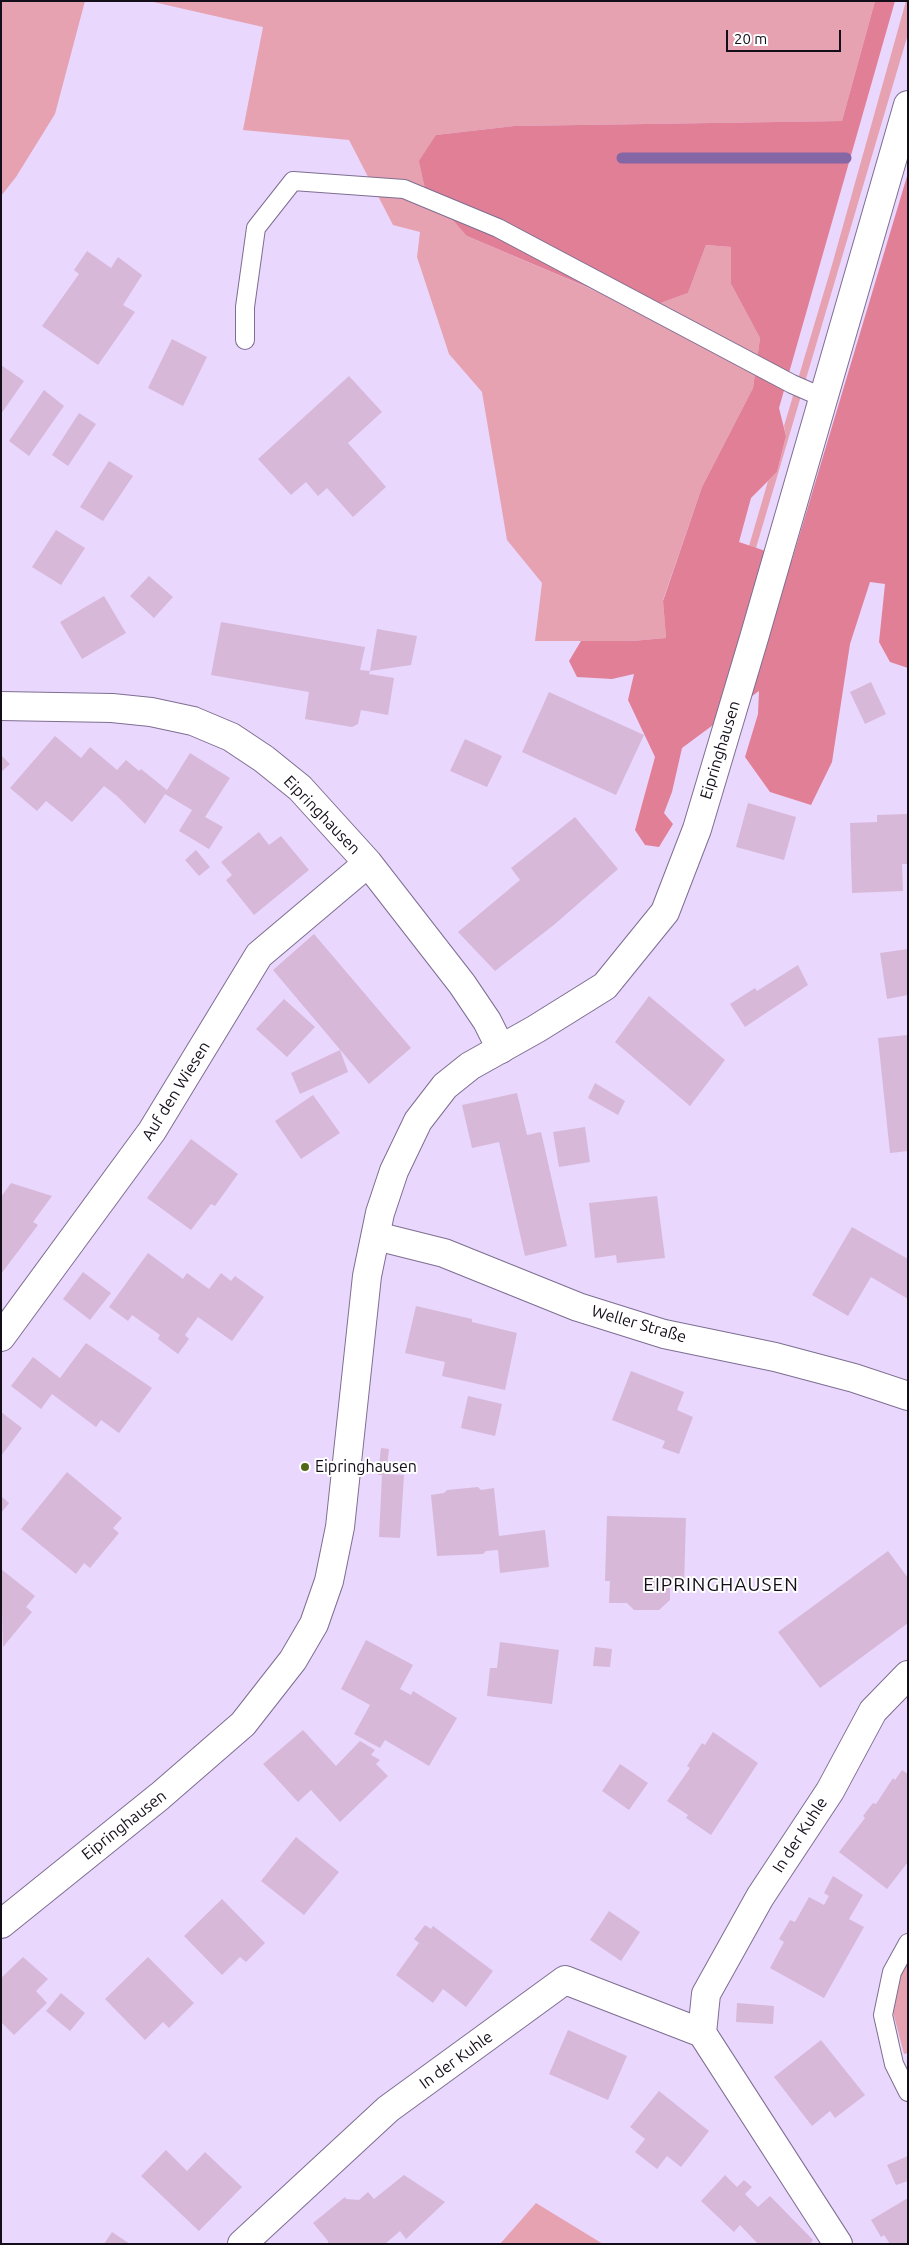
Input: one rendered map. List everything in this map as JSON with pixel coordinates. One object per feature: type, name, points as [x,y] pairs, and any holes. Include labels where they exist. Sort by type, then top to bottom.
[{"type":"street","name":"Eipringhausen","points":[[1,1924],[160,1796],[237,1729],[272,1688],[306,1640],[314,1624],[329,1581],[340,1527],[368,1276],[376,1236],[394,1171],[418,1121],[437,1095],[456,1077],[605,986],[665,912],[697,829],[908,105]]},
{"type":"street","name":"Eipringhausen","points":[[1,706],[112,708],[151,712],[193,721],[231,737],[264,759],[300,788],[368,863],[462,984],[501,1048]]},
{"type":"street","name":"Auf den Wiesen","points":[[1,1337],[152,1131],[258,955],[368,863]]},
{"type":"street","name":"Weller Straße","points":[[376,1236],[444,1253],[578,1307],[664,1334],[775,1357],[854,1378],[908,1396]]},
{"type":"street","name":"In der Kuhle","points":[[242,2244],[388,2109],[565,1980],[702,2033],[706,1994],[760,1897],[830,1790],[873,1711],[908,1675]]},
{"type":"street","points":[[702,2033],[838,2244]]},
{"type":"lane","points":[[245,340],[245,307],[256,228],[293,181],[404,189],[498,228],[792,384],[824,398]]},
{"type":"lane","points":[[908,1943],[892,1972],[883,2016],[894,2064],[908,2092]]},
{"type":"shaded area","points":[[1,1],[85,1],[55,114],[16,177],[1,196]]},
{"type":"shaded area","points":[[149,1],[875,1],[842,121],[514,126],[436,135],[467,236],[640,310],[688,293],[706,245],[731,247],[731,284],[760,338],[753,388],[702,487],[663,600],[666,638],[632,641],[535,641],[542,583],[507,540],[482,392],[449,354],[417,257],[420,232],[393,225],[349,140],[243,130],[263,27]]},
{"type":"shaded area","points":[[875,1],[895,1],[779,408],[786,436],[777,472],[751,498],[739,542],[792,560],[908,173],[908,668],[890,662],[879,642],[885,584],[870,582],[850,644],[832,762],[811,805],[770,792],[745,757],[758,714],[759,691],[682,748],[672,792],[664,813],[673,824],[659,847],[645,845],[635,830],[655,757],[628,700],[634,674],[612,679],[577,677],[569,661],[581,641],[632,641],[666,638],[663,601],[702,487],[753,388],[760,338],[731,284],[731,247],[706,245],[688,293],[641,310],[467,236],[425,188],[419,161],[436,135],[514,126],[842,121]]},
{"type":"shaded area","points":[[906,1],[908,1],[908,34],[756,548],[749,546],[768,481],[777,472],[786,436],[784,426],[832,265]]},
{"type":"shaded area","points":[[908,1961],[908,2053],[904,2054],[893,2012],[900,1975]]},
{"type":"shaded area","points":[[536,2203],[603,2244],[500,2244]]},
{"type":"building","points":[[87,251],[111,268],[118,257],[142,275],[123,305],[135,312],[98,365],[42,326],[79,274],[74,270]]},
{"type":"building","points":[[172,339],[207,357],[183,406],[148,388]]},
{"type":"building","points":[[1,365],[24,381],[1,414]]},
{"type":"building","points":[[349,376],[382,412],[348,443],[386,487],[353,517],[327,488],[318,496],[306,482],[291,495],[258,459]]},
{"type":"building","points":[[44,390],[64,406],[29,456],[9,441]]},
{"type":"building","points":[[79,413],[96,424],[68,466],[52,455]]},
{"type":"building","points":[[109,461],[133,476],[103,521],[80,507]]},
{"type":"building","points":[[56,530],[85,548],[61,585],[32,567]]},
{"type":"building","points":[[149,576],[173,597],[154,618],[130,596]]},
{"type":"building","points":[[104,596],[126,633],[82,659],[60,622]]},
{"type":"building","points":[[221,622],[365,647],[360,670],[370,671],[369,674],[394,678],[388,715],[361,710],[358,724],[352,727],[305,719],[309,692],[211,675]]},
{"type":"building","points":[[377,629],[417,636],[411,665],[370,671]]},
{"type":"building","points":[[871,682],[886,714],[865,724],[850,692]]},
{"type":"building","points":[[549,692],[644,735],[616,795],[522,752]]},
{"type":"building","points":[[55,736],[81,758],[90,747],[117,770],[126,760],[139,771],[141,769],[167,790],[190,753],[230,778],[205,817],[223,827],[209,849],[179,831],[192,810],[165,794],[145,824],[117,796],[104,786],[72,822],[46,801],[37,811],[10,788]]},
{"type":"building","points":[[465,739],[502,756],[487,787],[450,771]]},
{"type":"building","points":[[1,755],[10,764],[1,772]]},
{"type":"building","points":[[748,803],[796,817],[784,860],[736,847]]},
{"type":"building","points":[[908,814],[908,864],[902,864],[903,891],[852,893],[850,823],[877,822],[877,815]]},
{"type":"building","points":[[575,817],[618,869],[555,924],[495,971],[458,932],[520,880],[511,868]]},
{"type":"building","points":[[259,832],[269,845],[281,836],[309,870],[254,915],[226,880],[232,875],[221,862]]},
{"type":"building","points":[[196,850],[210,867],[199,876],[185,860]]},
{"type":"building","points":[[314,934],[411,1048],[369,1084],[273,970]]},
{"type":"building","points":[[908,949],[908,995],[887,999],[880,953]]},
{"type":"building","points":[[798,965],[808,985],[745,1027],[730,1004],[755,988],[757,991]]},
{"type":"building","points":[[649,996],[725,1060],[690,1106],[615,1042]]},
{"type":"building","points":[[284,999],[315,1027],[287,1057],[256,1029]]},
{"type":"building","points":[[908,1035],[908,1151],[890,1153],[878,1038]]},
{"type":"building","points":[[340,1050],[348,1072],[300,1094],[291,1073]]},
{"type":"building","points":[[595,1083],[625,1101],[618,1115],[588,1098]]},
{"type":"building","points":[[517,1093],[527,1135],[541,1132],[567,1246],[525,1256],[499,1142],[472,1148],[462,1105]]},
{"type":"building","points":[[313,1095],[340,1133],[301,1159],[275,1121]]},
{"type":"building","points":[[585,1127],[590,1162],[559,1167],[553,1132]]},
{"type":"building","points":[[191,1139],[238,1174],[215,1206],[211,1204],[191,1230],[147,1198]]},
{"type":"building","points":[[11,1183],[52,1196],[33,1222],[38,1225],[1,1274],[1,1197]]},
{"type":"building","points":[[657,1196],[665,1258],[617,1263],[616,1255],[595,1258],[589,1203]]},
{"type":"building","points":[[852,1227],[908,1259],[908,1299],[871,1277],[848,1316],[812,1295]]},
{"type":"building","points":[[148,1253],[183,1279],[187,1273],[209,1289],[221,1273],[231,1281],[235,1276],[264,1297],[232,1341],[198,1317],[185,1335],[189,1339],[178,1354],[158,1339],[160,1335],[132,1315],[128,1321],[109,1307]]},
{"type":"building","points":[[83,1272],[111,1293],[90,1320],[63,1299]]},
{"type":"building","points":[[416,1306],[472,1319],[472,1322],[517,1333],[505,1390],[442,1376],[445,1362],[405,1353]]},
{"type":"building","points":[[86,1343],[152,1388],[119,1433],[101,1420],[96,1427],[52,1394],[41,1409],[11,1386],[33,1357],[60,1378]]},
{"type":"building","points":[[631,1371],[684,1392],[677,1410],[693,1417],[679,1454],[662,1448],[665,1441],[612,1420]]},
{"type":"building","points":[[468,1396],[502,1404],[495,1436],[461,1428]]},
{"type":"building","points":[[1,1412],[22,1428],[1,1456]]},
{"type":"building","points":[[381,1448],[389,1449],[386,1474],[404,1475],[400,1538],[379,1537],[382,1475],[378,1475]]},
{"type":"building","points":[[67,1472],[122,1518],[113,1528],[119,1533],[90,1568],[84,1563],[76,1574],[21,1529]]},
{"type":"building","points":[[478,1487],[481,1490],[494,1488],[499,1536],[545,1530],[549,1567],[500,1573],[498,1550],[486,1551],[483,1554],[437,1556],[431,1495],[444,1493],[447,1490]]},
{"type":"building","points":[[1,1496],[9,1503],[1,1513]]},
{"type":"building","points":[[607,1516],[686,1518],[684,1585],[670,1585],[670,1600],[659,1610],[634,1610],[627,1603],[609,1603],[610,1581],[605,1581]]},
{"type":"building","points":[[888,1551],[908,1578],[908,1623],[820,1688],[778,1632]]},
{"type":"building","points":[[1,1569],[35,1596],[26,1607],[32,1612],[3,1647]]},
{"type":"building","points":[[366,1640],[413,1665],[400,1689],[411,1695],[413,1691],[457,1718],[429,1766],[385,1740],[380,1748],[354,1734],[370,1705],[341,1689]]},
{"type":"building","points":[[500,1642],[559,1650],[552,1704],[487,1696],[490,1668],[497,1668]]},
{"type":"building","points":[[595,1647],[612,1649],[610,1667],[593,1666]]},
{"type":"building","points":[[303,1730],[336,1766],[360,1741],[375,1750],[371,1755],[380,1760],[376,1764],[388,1776],[340,1822],[311,1790],[298,1802],[263,1764]]},
{"type":"building","points":[[713,1732],[758,1763],[711,1835],[686,1818],[688,1815],[667,1801],[690,1768],[687,1766],[702,1743],[705,1745]]},
{"type":"building","points":[[620,1764],[648,1783],[629,1810],[602,1791]]},
{"type":"building","points":[[902,1770],[908,1774],[908,1862],[887,1889],[839,1852],[865,1818],[863,1816],[873,1803],[876,1804],[893,1778],[895,1780]]},
{"type":"building","points":[[296,1837],[339,1872],[304,1915],[261,1881]]},
{"type":"building","points":[[833,1876],[863,1895],[849,1919],[864,1927],[824,1998],[770,1968],[784,1942],[779,1939],[790,1920],[795,1922],[809,1897],[824,1905],[829,1896],[824,1893]]},
{"type":"building","points":[[222,1899],[265,1943],[246,1962],[240,1957],[222,1975],[184,1936]]},
{"type":"building","points":[[609,1911],[640,1932],[621,1961],[590,1940]]},
{"type":"building","points":[[425,1925],[431,1929],[433,1926],[493,1971],[466,2007],[443,1989],[433,2003],[396,1975],[419,1943],[414,1939]]},
{"type":"building","points":[[23,1957],[48,1979],[36,1991],[47,2003],[14,2035],[1,2022],[1,1978]]},
{"type":"building","points":[[148,1957],[194,2003],[169,2028],[163,2022],[145,2040],[105,1999]]},
{"type":"building","points":[[61,1993],[85,2013],[70,2031],[46,2011]]},
{"type":"building","points":[[737,2003],[774,2006],[773,2024],[736,2022]]},
{"type":"building","points":[[568,2030],[627,2056],[608,2100],[549,2074]]},
{"type":"building","points":[[821,2040],[865,2095],[835,2118],[830,2111],[812,2126],[774,2077]]},
{"type":"building","points":[[659,2091],[709,2131],[681,2167],[667,2156],[657,2169],[635,2152],[645,2139],[630,2127]]},
{"type":"building","points":[[166,2150],[187,2171],[205,2152],[242,2187],[199,2231],[141,2176]]},
{"type":"building","points":[[908,2156],[908,2181],[896,2185],[887,2165]]},
{"type":"building","points":[[404,2175],[445,2202],[406,2239],[400,2231],[385,2244],[328,2244],[328,2241],[313,2223],[345,2197],[346,2199],[359,2200],[368,2192],[374,2199]]},
{"type":"building","points":[[725,2175],[737,2187],[744,2180],[752,2187],[745,2194],[758,2207],[770,2196],[813,2240],[810,2244],[758,2244],[740,2225],[734,2232],[701,2201]]},
{"type":"building","points":[[908,2198],[908,2244],[890,2244],[884,2235],[881,2237],[871,2220]]},
{"type":"building","points":[[112,2232],[130,2244],[104,2244]]},
{"type":"waterway","points":[[622,158],[846,158]]},
{"type":"place","name":"Eipringhausen","points":[[305,1467]]},
{"type":"district","name":"EIPRINGHAUSEN","points":[[721,1585]]}]
